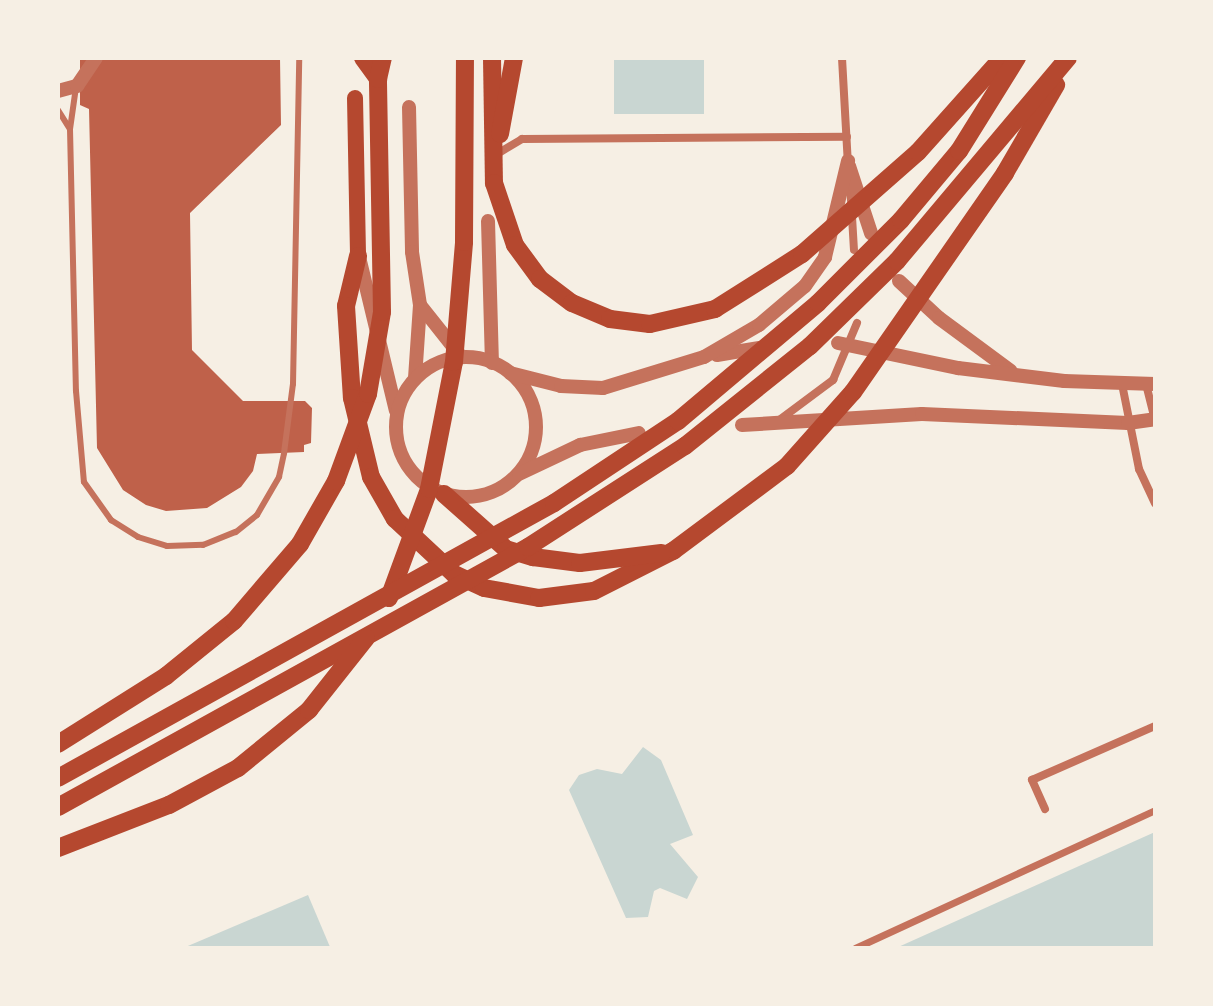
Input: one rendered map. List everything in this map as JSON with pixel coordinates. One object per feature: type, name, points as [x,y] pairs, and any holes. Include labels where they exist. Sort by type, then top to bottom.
[{"type":"main road","points":[[363,58],[378,79]]},
{"type":"main road","points":[[58,744],[166,676],[244,611],[300,544],[336,481],[368,394],[385,284],[378,79],[383,58]]},
{"type":"main road","points":[[492,58],[496,196],[522,258],[572,303],[610,319],[650,324],[715,309],[802,254],[918,152],[1002,58]]},
{"type":"main road","points":[[498,149],[514,58]]},
{"type":"main road","points":[[58,778],[554,503],[678,421],[818,303],[901,220],[959,151],[1017,58]]},
{"type":"main road","points":[[355,98],[358,256],[347,321],[352,398],[364,456],[395,519],[426,552],[454,574],[484,588],[539,598],[594,591],[673,551],[787,466],[853,392],[1005,173],[1069,58]]},
{"type":"main road","points":[[58,807],[528,547],[697,438],[810,346],[897,261],[1069,58]]},
{"type":"main road","points":[[58,848],[186,797],[257,754],[333,684],[383,609],[421,515],[454,362],[465,227],[462,62]]},
{"type":"main road","points":[[444,494],[506,549],[548,561],[594,562],[673,551]]},
{"type":"street","points":[[58,91],[77,86],[96,58]]},
{"type":"street","points":[[842,58],[854,250]]},
{"type":"street","points":[[397,416],[415,379],[420,305],[412,252],[409,107]]},
{"type":"street","points":[[498,149],[522,139],[847,137]]},
{"type":"street","points":[[848,161],[871,233]]},
{"type":"street","points":[[704,357],[774,315],[812,278],[830,244],[848,161]]},
{"type":"street","points":[[488,221],[492,363]]},
{"type":"street","points":[[358,256],[397,416],[404,461],[422,482],[444,494],[483,495],[580,445],[639,433]]},
{"type":"street","points":[[899,281],[931,312],[1012,372]]},
{"type":"street","points":[[420,305],[447,344],[464,358]]},
{"type":"street","points":[[774,423],[824,389],[857,323]]},
{"type":"street","points":[[742,425],[922,414],[1128,423],[1155,420],[1150,384],[958,368],[844,344]]},
{"type":"street","points":[[415,379],[440,363],[464,358],[492,363],[510,373],[561,386],[603,388],[704,357],[759,348]]},
{"type":"street","points":[[510,373],[532,402],[536,426],[530,457],[519,474]]},
{"type":"street","points":[[1122,384],[1128,423],[1155,504]]},
{"type":"street","points":[[1045,809],[1032,780],[1155,726]]},
{"type":"street","points":[[855,948],[1155,810]]},
{"type":"lane","points":[[77,86],[70,129],[77,436],[84,482],[111,520],[138,537],[167,546],[203,545],[236,532],[257,515],[279,477],[284,453],[293,384],[299,58]]},
{"type":"lane","points":[[58,110],[70,129]]},
{"type":"shaded area","points":[[614,58],[704,58],[704,114],[614,114]]},
{"type":"shaded area","points":[[643,747],[661,760],[693,835],[670,844],[698,877],[687,899],[660,888],[654,891],[648,917],[626,918],[569,790],[579,775],[597,769],[622,774]]},
{"type":"shaded area","points":[[1155,832],[1155,948],[896,948]]},
{"type":"shaded area","points":[[308,895],[330,948],[183,948]]},
{"type":"building","points":[[80,58],[280,58],[281,125],[190,213],[192,350],[243,401],[305,401],[312,408],[311,443],[304,445],[304,452],[257,454],[253,471],[241,487],[207,508],[166,511],[146,505],[123,490],[97,448],[89,109],[80,105]]}]
